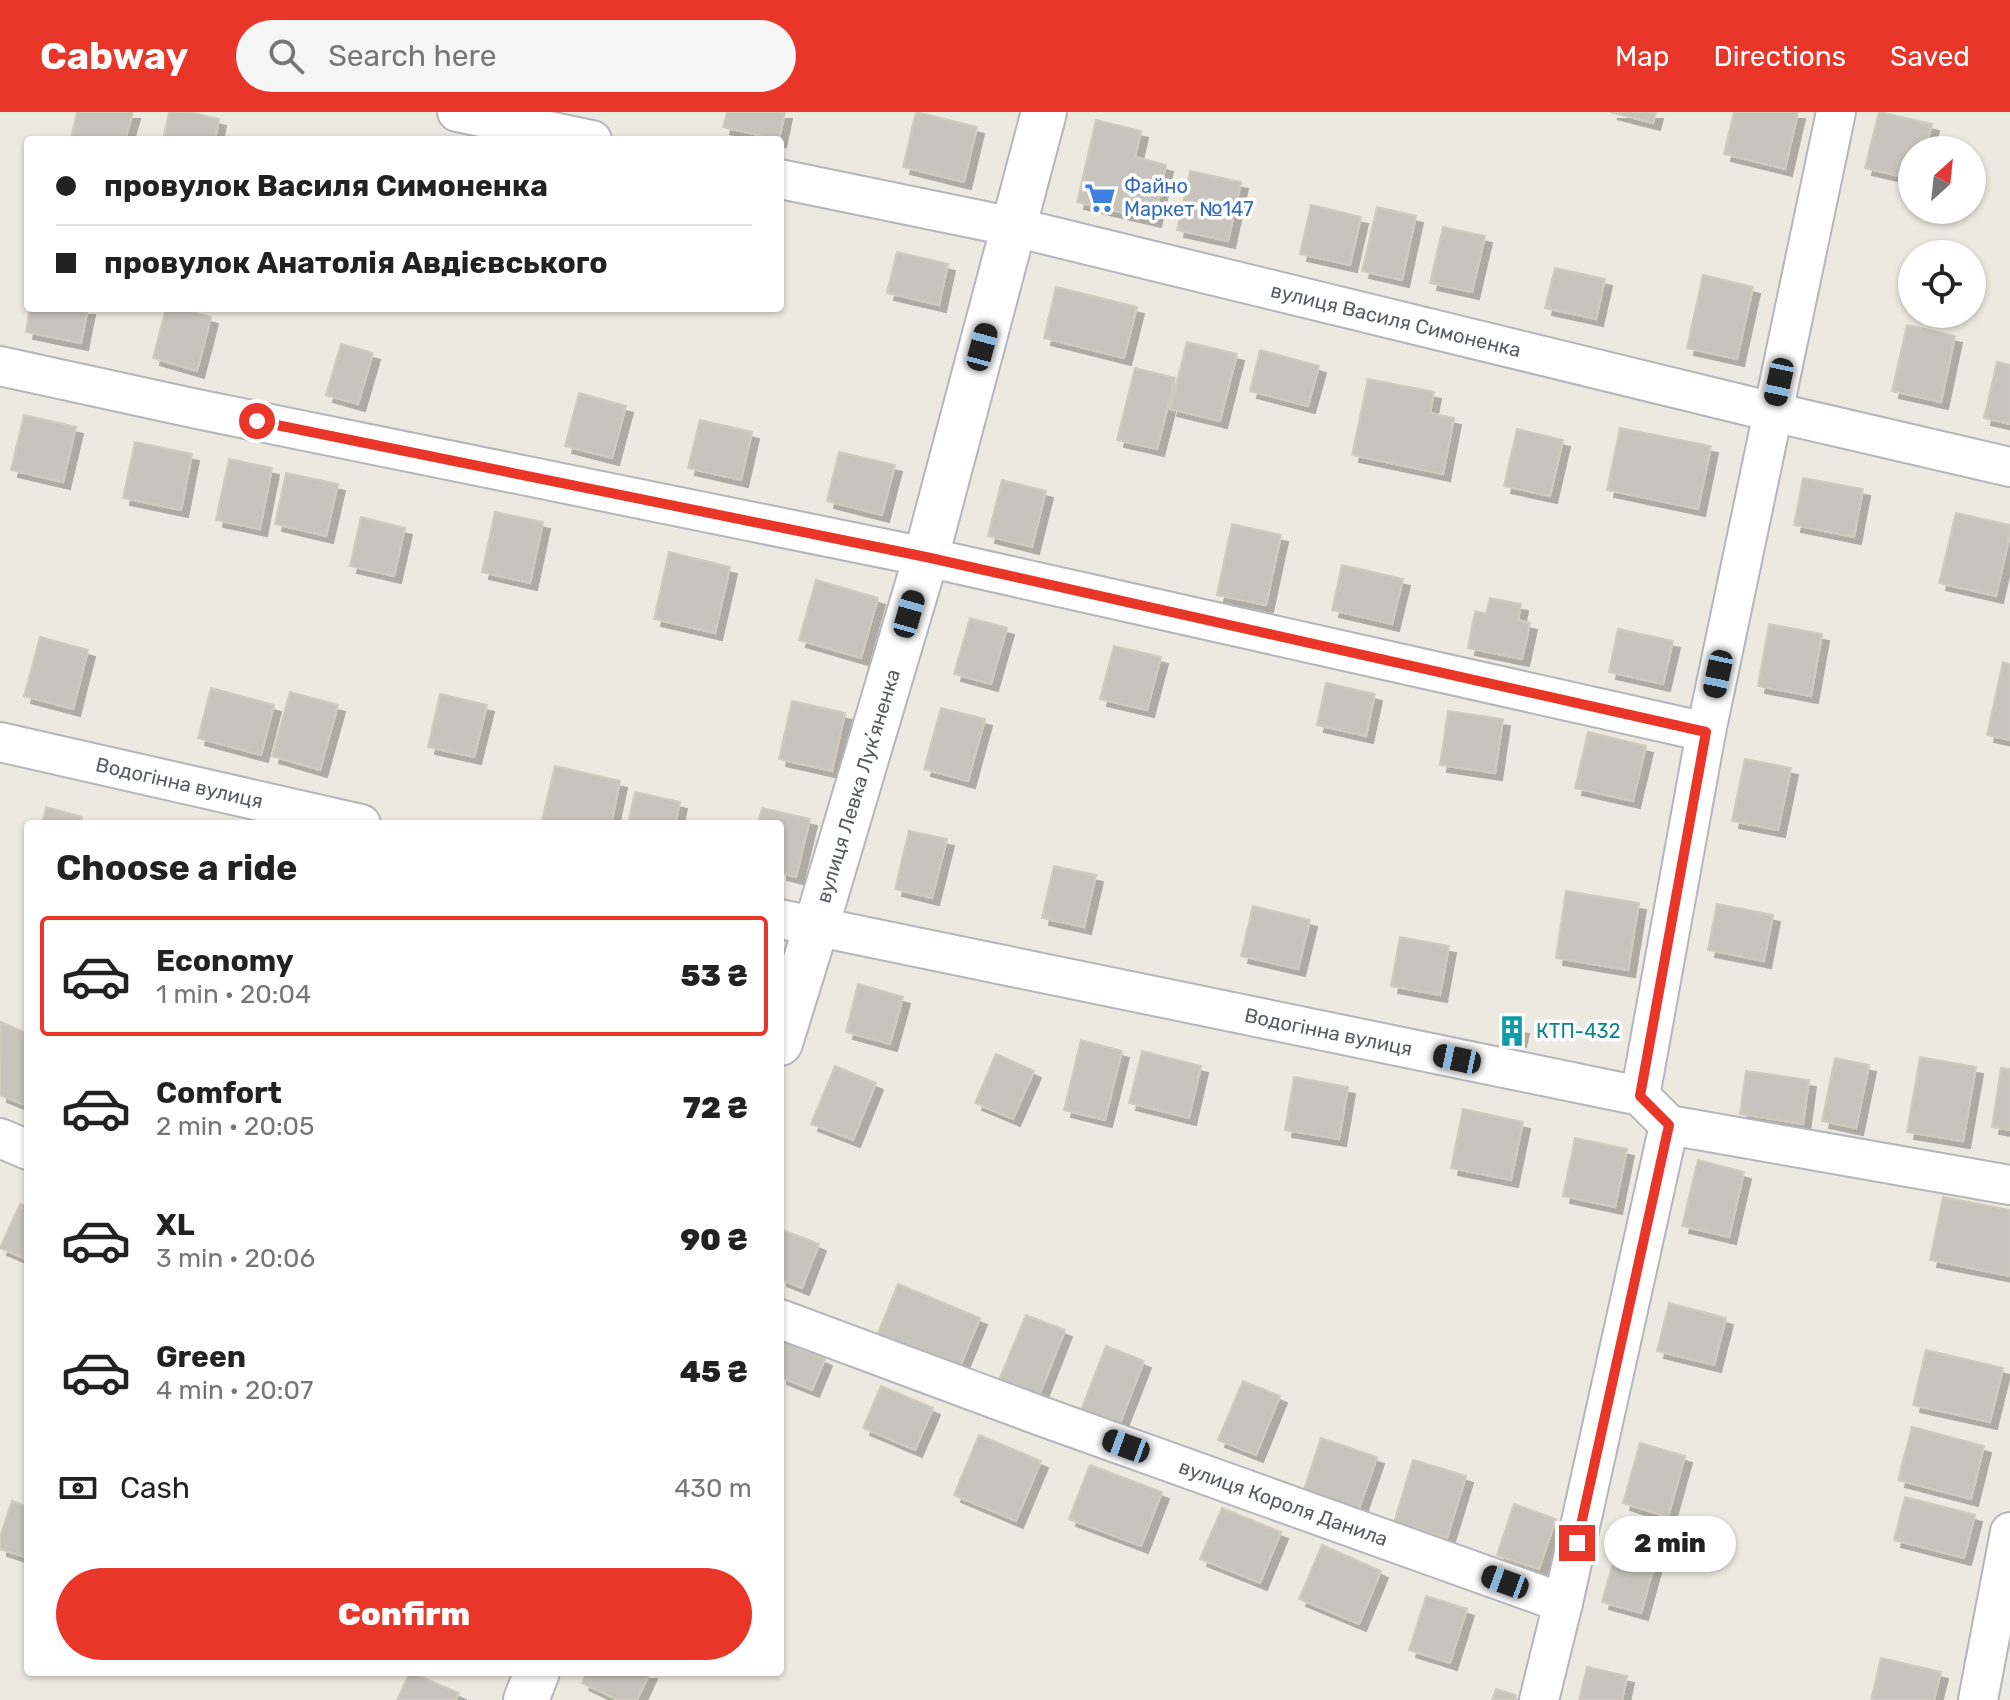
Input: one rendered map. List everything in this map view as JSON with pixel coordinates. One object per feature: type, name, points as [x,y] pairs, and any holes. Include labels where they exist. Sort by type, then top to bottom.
[{"type":"street","points":[[457,112],[573,136]]},
{"type":"street","name":"вулиця Левка Лукʼяненка","points":[[784,1016],[798,923],[926,557],[1044,112]]},
{"type":"street","points":[[1836,112],[1706,732],[1640,1096],[1669,1125],[2010,1185]]},
{"type":"street","name":"вулиця Василя Симоненка","points":[[784,180],[1014,227],[2010,467]]},
{"type":"street","points":[[0,366],[926,557],[1706,732]]},
{"type":"street","name":"Водогінна вулиця","points":[[0,742],[343,820]]},
{"type":"street","name":"Водогінна вулиця","points":[[798,923],[1640,1096]]},
{"type":"street","points":[[1539,1700],[1669,1125]]},
{"type":"street","points":[[0,1138],[24,1148]]},
{"type":"street","name":"вулиця Короля Данила","points":[[784,1320],[1563,1603]]},
{"type":"street","points":[[1978,1700],[2002,1623],[2010,1532]]},
{"type":"street","points":[[526,1700],[535,1676]]},
{"type":"building","points":[[77,112],[133,112],[126,136],[71,136]]},
{"type":"building","points":[[169,112],[189,112],[219,119],[216,136],[164,136]]},
{"type":"building","points":[[727,112],[785,112],[780,136],[762,136],[723,127]]},
{"type":"building","points":[[916,112],[977,127],[964,182],[903,167]]},
{"type":"building","points":[[1610,112],[1656,112],[1653,123]]},
{"type":"building","points":[[1734,112],[1798,112],[1785,169],[1724,154]]},
{"type":"building","points":[[1879,112],[1932,124],[1929,136],[1898,136],[1898,176],[1865,168]]},
{"type":"building","points":[[1096,120],[1141,131],[1135,157],[1166,165],[1154,220],[1077,202]]},
{"type":"building","points":[[1190,171],[1241,182],[1228,241],[1177,230]]},
{"type":"building","points":[[1311,205],[1361,217],[1350,265],[1300,254]]},
{"type":"building","points":[[1377,207],[1416,216],[1402,280],[1362,271]]},
{"type":"building","points":[[1443,227],[1485,236],[1472,292],[1430,283]]},
{"type":"building","points":[[897,252],[948,264],[939,305],[887,293]]},
{"type":"building","points":[[1555,268],[1605,279],[1596,319],[1545,308]]},
{"type":"building","points":[[1703,275],[1753,287],[1737,359],[1687,348]]},
{"type":"building","points":[[1056,287],[1137,307],[1124,358],[1044,338]]},
{"type":"building","points":[[29,312],[87,312],[81,343],[26,332]]},
{"type":"building","points":[[165,312],[193,312],[211,317],[197,371],[153,358]]},
{"type":"building","points":[[1906,328],[1955,336],[1941,402],[1892,391]]},
{"type":"building","points":[[1187,342],[1237,354],[1220,421],[1170,409]]},
{"type":"building","points":[[341,344],[373,353],[358,404],[326,395]]},
{"type":"building","points":[[1260,350],[1319,366],[1308,406],[1250,391]]},
{"type":"building","points":[[1997,362],[2010,365],[2010,424],[1984,418]]},
{"type":"building","points":[[1135,368],[1175,378],[1157,449],[1117,440]]},
{"type":"building","points":[[1368,379],[1434,392],[1430,413],[1454,418],[1443,474],[1352,455]]},
{"type":"building","points":[[579,393],[626,406],[612,458],[565,446]]},
{"type":"building","points":[[24,415],[76,427],[63,482],[11,470]]},
{"type":"building","points":[[700,420],[752,432],[741,480],[688,468]]},
{"type":"building","points":[[1620,428],[1711,446],[1698,509],[1607,490]]},
{"type":"building","points":[[1517,429],[1563,440],[1550,496],[1504,486]]},
{"type":"building","points":[[135,442],[192,454],[181,510],[123,498]]},
{"type":"building","points":[[839,452],[895,465],[882,515],[827,501]]},
{"type":"building","points":[[229,459],[272,468],[260,529],[216,520]]},
{"type":"building","points":[[286,473],[338,484],[326,536],[275,524]]},
{"type":"building","points":[[1803,478],[1863,489],[1854,537],[1794,525]]},
{"type":"building","points":[[1002,480],[1046,491],[1032,547],[988,536]]},
{"type":"building","points":[[495,512],[543,522],[530,583],[482,572]]},
{"type":"building","points":[[1956,513],[2010,525],[1996,596],[1939,583]]},
{"type":"building","points":[[361,517],[405,528],[394,576],[350,566]]},
{"type":"building","points":[[1232,524],[1281,535],[1266,605],[1217,595]]},
{"type":"building","points":[[669,552],[730,567],[715,633],[654,619]]},
{"type":"building","points":[[1342,565],[1403,579],[1392,624],[1332,610]]},
{"type":"building","points":[[816,580],[878,598],[861,658],[799,640]]},
{"type":"building","points":[[1490,598],[1521,604],[1518,620],[1530,623],[1522,659],[1468,648],[1475,611],[1486,614]]},
{"type":"building","points":[[970,618],[1007,628],[991,684],[954,674]]},
{"type":"building","points":[[1769,624],[1822,634],[1811,696],[1758,686]]},
{"type":"building","points":[[1618,629],[1673,641],[1663,684],[1609,672]]},
{"type":"building","points":[[40,637],[88,650],[73,709],[24,696]]},
{"type":"building","points":[[1114,646],[1161,657],[1147,710],[1100,699]]},
{"type":"building","points":[[2003,662],[2010,664],[2010,740],[1987,735]]},
{"type":"building","points":[[1326,683],[1375,694],[1366,736],[1317,725]]},
{"type":"building","points":[[211,688],[274,705],[261,755],[198,738]]},
{"type":"building","points":[[290,692],[338,705],[320,770],[272,756]]},
{"type":"building","points":[[440,694],[487,705],[474,757],[428,747]]},
{"type":"building","points":[[792,701],[845,713],[832,771],[779,759]]},
{"type":"building","points":[[941,708],[985,719],[968,781],[924,769]]},
{"type":"building","points":[[1448,711],[1503,719],[1495,773],[1440,765]]},
{"type":"building","points":[[1588,732],[1646,746],[1633,801],[1575,788]]},
{"type":"building","points":[[1745,759],[1791,768],[1778,830],[1732,821]]},
{"type":"building","points":[[555,766],[620,781],[612,820],[542,820]]},
{"type":"building","points":[[635,792],[680,802],[676,820],[629,820]]},
{"type":"building","points":[[46,807],[82,817],[81,820],[43,820]]},
{"type":"building","points":[[762,808],[810,819],[796,877],[784,874],[784,820],[759,820]]},
{"type":"building","points":[[909,831],[947,839],[932,898],[895,889]]},
{"type":"building","points":[[1054,866],[1096,875],[1084,927],[1042,918]]},
{"type":"building","points":[[1566,891],[1639,903],[1628,970],[1556,958]]},
{"type":"building","points":[[1717,904],[1773,915],[1764,961],[1708,950]]},
{"type":"building","points":[[1253,906],[1310,920],[1298,969],[1241,956]]},
{"type":"building","points":[[1400,937],[1449,946],[1440,995],[1391,986]]},
{"type":"building","points":[[858,984],[903,997],[890,1044],[846,1032]]},
{"type":"building","points":[[1,1022],[24,1032],[24,1105],[0,1095]]},
{"type":"building","name":"КТП-432","points":[[1504,1023],[1522,1027],[1519,1040],[1501,1035]]},
{"type":"building","points":[[1081,1040],[1122,1051],[1105,1120],[1064,1110]]},
{"type":"building","points":[[1142,1051],[1201,1066],[1189,1118],[1129,1103]]},
{"type":"building","points":[[996,1054],[1034,1071],[1013,1119],[975,1103]]},
{"type":"building","points":[[1920,1057],[1976,1067],[1963,1141],[1907,1132]]},
{"type":"building","points":[[1835,1058],[1869,1065],[1856,1128],[1822,1121]]},
{"type":"building","points":[[835,1066],[876,1083],[853,1140],[811,1124]]},
{"type":"building","points":[[2001,1068],[2010,1069],[2010,1130],[1992,1127]]},
{"type":"building","points":[[1746,1071],[1809,1080],[1803,1124],[1740,1114]]},
{"type":"building","points":[[1294,1077],[1348,1087],[1339,1139],[1285,1130]]},
{"type":"building","points":[[1463,1109],[1523,1122],[1511,1180],[1451,1168]]},
{"type":"building","points":[[1575,1138],[1627,1149],[1615,1207],[1563,1196]]},
{"type":"building","points":[[1698,1160],[1744,1172],[1729,1237],[1682,1226]]},
{"type":"building","points":[[1943,1197],[2010,1210],[2010,1276],[1930,1260]]},
{"type":"building","points":[[20,1204],[24,1206],[24,1258],[0,1248]]},
{"type":"building","points":[[784,1231],[819,1244],[802,1288],[784,1281]]},
{"type":"building","points":[[898,1284],[980,1318],[959,1369],[877,1336]]},
{"type":"building","points":[[1669,1303],[1726,1318],[1714,1365],[1657,1351]]},
{"type":"building","points":[[1026,1315],[1065,1330],[1037,1401],[997,1385]]},
{"type":"building","points":[[784,1342],[825,1359],[812,1390],[784,1379]]},
{"type":"building","points":[[1106,1346],[1144,1361],[1118,1428],[1080,1413]]},
{"type":"building","points":[[1926,1350],[2003,1368],[1990,1422],[1913,1405]]},
{"type":"building","points":[[1243,1381],[1280,1396],[1256,1455],[1218,1440]]},
{"type":"building","points":[[881,1386],[933,1408],[915,1450],[863,1428]]},
{"type":"building","points":[[1912,1427],[1984,1446],[1971,1499],[1898,1480]]},
{"type":"building","points":[[979,1435],[1041,1461],[1016,1521],[954,1495]]},
{"type":"building","points":[[1321,1438],[1377,1457],[1359,1509],[1304,1490]]},
{"type":"building","points":[[1640,1443],[1685,1456],[1668,1517],[1623,1503]]},
{"type":"building","points":[[1413,1460],[1466,1476],[1447,1538],[1394,1522]]},
{"type":"building","points":[[1090,1465],[1162,1492],[1141,1546],[1069,1519]]},
{"type":"building","points":[[1905,1497],[1975,1515],[1964,1558],[1894,1540]]},
{"type":"building","points":[[12,1501],[24,1506],[24,1557],[0,1549],[0,1537]]},
{"type":"building","points":[[1514,1504],[1556,1519],[1539,1569],[1497,1555]]},
{"type":"building","points":[[1222,1508],[1281,1532],[1260,1583],[1200,1559]]},
{"type":"building","points":[[1322,1545],[1381,1571],[1359,1624],[1299,1599]]},
{"type":"building","points":[[1617,1548],[1656,1559],[1641,1613],[1602,1602]]},
{"type":"building","points":[[1426,1596],[1467,1609],[1450,1663],[1409,1650]]},
{"type":"building","points":[[1881,1658],[1941,1672],[1934,1700],[1871,1700]]},
{"type":"building","points":[[1587,1667],[1627,1676],[1622,1700],[1579,1700]]},
{"type":"building","points":[[408,1676],[419,1676],[459,1693],[456,1700],[397,1700]]},
{"type":"building","points":[[585,1676],[648,1676],[637,1700],[618,1700],[582,1683]]},
{"type":"building","points":[[1496,1689],[1516,1695],[1515,1700],[1492,1700]]},
{"type":"place","name":"Файно Маркет №147","points":[[1100,198]]},
{"type":"place","name":"КТП-432","points":[[1512,1031]]},
{"type":"route","points":[[257,421],[926,557],[1706,732],[1640,1096],[1669,1125],[1577,1543]]}]
